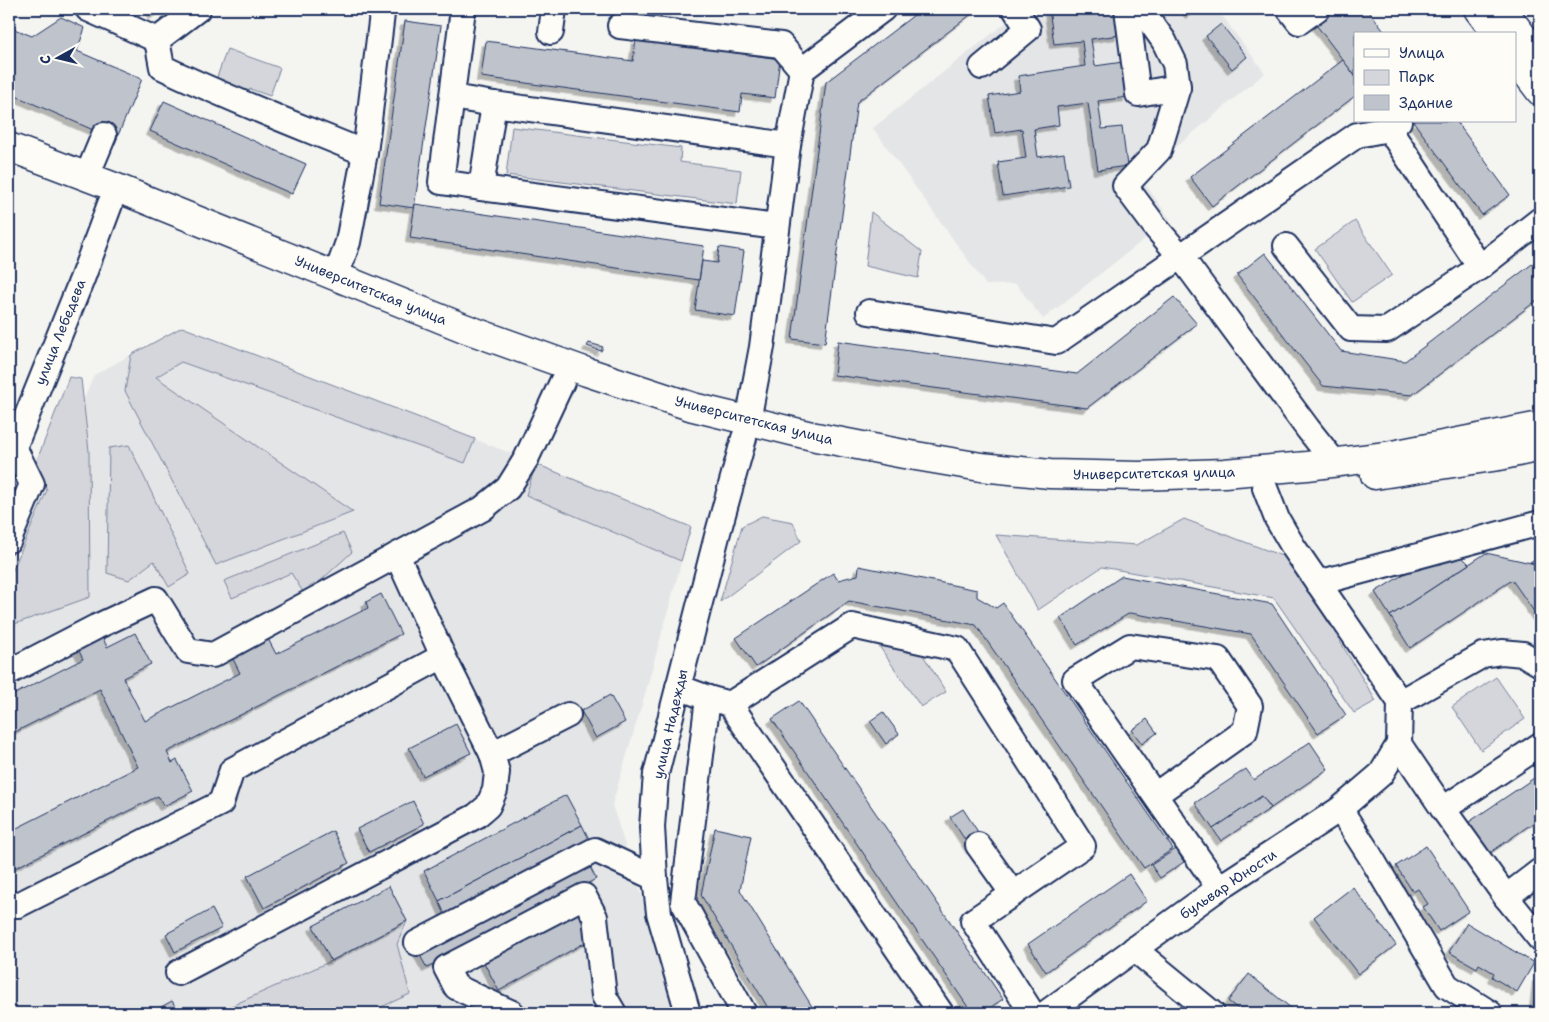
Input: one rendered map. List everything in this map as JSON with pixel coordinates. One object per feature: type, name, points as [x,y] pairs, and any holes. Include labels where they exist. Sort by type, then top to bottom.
[{"type":"main road","points":[[1478,9],[1506,26]]},
{"type":"main road","points":[[1516,36],[1540,60]]},
{"type":"main road","points":[[1516,59],[1540,90]]},
{"type":"main road","name":"Университетская улица","points":[[9,147],[87,176],[114,196]]},
{"type":"main road","name":"Университетская улица","points":[[9,165],[114,196],[332,284],[460,345],[562,382],[689,423],[746,429]]},
{"type":"main road","name":"Университетская улица","points":[[332,284],[693,407],[799,451],[928,478],[1009,488],[1100,494],[1194,493],[1264,479],[1337,471],[1412,471],[1540,448]]},
{"type":"main road","name":"Университетская улица","points":[[1337,471],[1387,456],[1540,426]]},
{"type":"street","points":[[88,9],[157,40]]},
{"type":"street","points":[[157,40],[198,9]]},
{"type":"street","points":[[462,9],[441,182],[777,227]]},
{"type":"street","points":[[551,32],[554,9]]},
{"type":"street","points":[[620,26],[781,45],[802,70],[883,9]]},
{"type":"street","points":[[982,67],[1028,29],[1015,9]]},
{"type":"street","points":[[1127,9],[1138,94],[1178,87]]},
{"type":"street","points":[[1141,9],[1164,41],[1175,64],[1178,87],[1159,150],[1124,186],[1181,257],[1337,471]]},
{"type":"street","points":[[1288,9],[1299,22],[1317,9]]},
{"type":"street","points":[[332,284],[348,242],[365,153],[383,10]]},
{"type":"street","points":[[157,40],[162,67],[212,91],[365,153]]},
{"type":"street","name":"улица Надежды","points":[[682,1012],[659,913],[655,878],[652,827],[656,774],[746,429],[760,356],[788,145],[802,70]]},
{"type":"street","points":[[452,97],[788,145]]},
{"type":"street","points":[[481,188],[494,104]]},
{"type":"street","points":[[869,312],[1056,342],[1358,135],[1394,125],[1480,267]]},
{"type":"street","points":[[87,176],[104,135]]},
{"type":"street","name":"улица Лебедева","points":[[11,454],[114,196]]},
{"type":"street","points":[[1286,246],[1351,329],[1387,330],[1480,267],[1540,220]]},
{"type":"street","points":[[9,672],[96,627],[156,599],[188,651],[213,655],[482,509],[508,488],[526,459],[562,382]]},
{"type":"street","points":[[1308,429],[1308,475]]},
{"type":"street","points":[[9,540],[32,484],[11,454]]},
{"type":"street","points":[[1264,479],[1277,519],[1318,583],[1400,702],[1399,744],[1506,897],[1540,939]]},
{"type":"street","points":[[1318,583],[1540,523]]},
{"type":"street","points":[[178,973],[476,816],[488,806],[495,790],[497,772],[492,754],[443,656],[397,555]]},
{"type":"street","points":[[730,704],[852,626],[957,649],[1083,846],[973,921],[1032,1013]]},
{"type":"street","points":[[1155,795],[1245,731],[1250,706],[1218,659],[1130,646],[1075,680],[1219,888]]},
{"type":"street","points":[[1400,702],[1483,655],[1502,652],[1523,654],[1540,664]]},
{"type":"street","points":[[9,903],[18,905],[221,803],[232,770],[443,656]]},
{"type":"street","points":[[678,688],[730,704],[941,1013]]},
{"type":"street","points":[[708,698],[683,902],[744,1013]]},
{"type":"street","points":[[492,754],[568,715]]},
{"type":"street","name":"бульвар Юности","points":[[1046,1013],[1219,888],[1340,809],[1381,774],[1399,744]]},
{"type":"street","points":[[1443,809],[1540,745]]},
{"type":"street","points":[[1340,809],[1369,854],[1447,986],[1490,1013]]},
{"type":"street","points":[[978,845],[1013,894]]},
{"type":"street","points":[[417,943],[595,850],[655,878]]},
{"type":"street","points":[[1506,897],[1540,871]]},
{"type":"street","points":[[512,1013],[456,987],[446,968],[584,896],[595,917],[604,996],[614,1013]]},
{"type":"street","points":[[1134,949],[1212,1013]]},
{"type":"shaded area","points":[[1023,9],[1217,9],[1265,73],[1140,177],[1170,219],[1043,319],[1016,284],[986,285],[873,128]]},
{"type":"shaded area","points":[[182,327],[526,459],[691,527],[612,805],[680,1013],[368,1013],[410,994],[397,944],[406,922],[331,961],[216,1013],[9,1013],[9,579],[94,375]]},
{"type":"green space","points":[[227,49],[280,68],[270,96],[250,89],[244,103],[212,91]]},
{"type":"green space","points":[[512,127],[681,148],[680,162],[741,170],[737,204],[506,175]]},
{"type":"green space","points":[[871,212],[922,252],[918,278],[865,266]]},
{"type":"green space","points":[[1355,221],[1392,275],[1352,302],[1315,249]]},
{"type":"green space","points":[[182,327],[475,439],[465,463],[181,362],[156,377],[353,512],[216,565],[125,391],[131,355]]},
{"type":"green space","points":[[69,377],[81,379],[89,451],[90,597],[9,626],[9,579],[47,490],[32,473]]},
{"type":"green space","points":[[129,445],[190,574],[169,587],[154,561],[129,580],[107,573],[109,448]]},
{"type":"green space","points":[[536,464],[691,527],[681,561],[526,495]]},
{"type":"green space","points":[[762,516],[793,522],[801,541],[720,602],[742,526]]},
{"type":"green space","points":[[1184,519],[1290,559],[1376,701],[1354,713],[1274,598],[1102,567],[1038,610],[996,535],[1137,545]]},
{"type":"green space","points":[[343,533],[352,552],[305,595],[291,573],[232,598],[224,581]]},
{"type":"green space","points":[[896,639],[918,647],[946,692],[921,707],[879,646]]},
{"type":"green space","points":[[1496,677],[1525,719],[1481,750],[1452,707]]},
{"type":"green space","points":[[407,921],[397,944],[410,994],[368,1013],[216,1013],[331,961]]},
{"type":"building","points":[[149,9],[162,9],[154,15]]},
{"type":"building","points":[[922,9],[978,9],[857,102],[825,343],[792,339],[826,82]]},
{"type":"building","points":[[1049,9],[1116,9],[1120,35],[1091,39],[1095,66],[1123,62],[1128,97],[1098,101],[1102,129],[1122,127],[1127,166],[1098,170],[1088,103],[1057,107],[1059,125],[1034,129],[1038,157],[1064,153],[1069,186],[1003,196],[998,162],[1026,158],[1022,129],[995,133],[989,96],[1020,91],[1018,76],[1085,66],[1082,41],[1054,44]]},
{"type":"building","points":[[1186,9],[1198,9],[1190,14]]},
{"type":"building","points":[[1330,9],[1367,9],[1384,32],[1354,32],[1354,75],[1314,22]]},
{"type":"building","points":[[61,17],[85,28],[77,51],[142,79],[116,140],[9,93],[9,27],[32,36]]},
{"type":"building","points":[[405,21],[441,26],[414,208],[379,203]]},
{"type":"building","points":[[1221,24],[1247,57],[1232,69],[1206,36]]},
{"type":"building","points":[[636,39],[780,59],[775,98],[742,94],[740,112],[481,77],[486,41],[633,61]]},
{"type":"building","points":[[1343,60],[1354,75],[1354,97],[1212,206],[1190,177]]},
{"type":"building","points":[[164,101],[306,164],[292,194],[150,131]]},
{"type":"building","points":[[1414,122],[1457,122],[1510,195],[1482,215]]},
{"type":"building","points":[[415,204],[704,246],[699,280],[410,238]]},
{"type":"building","points":[[719,247],[744,251],[735,316],[695,310],[702,261],[717,263]]},
{"type":"building","points":[[1265,253],[1341,351],[1405,361],[1540,258],[1540,298],[1412,395],[1323,386],[1237,275]]},
{"type":"building","points":[[1174,297],[1197,324],[1087,408],[834,375],[838,341],[1077,374]]},
{"type":"building","points":[[589,343],[603,347],[601,351],[587,346]]},
{"type":"building","points":[[1486,553],[1540,565],[1540,620],[1512,580],[1410,648],[1390,616]]},
{"type":"building","points":[[1540,556],[1540,565],[1530,562]]},
{"type":"building","points":[[1462,557],[1469,564],[1390,616],[1375,592],[1422,563]]},
{"type":"building","points":[[859,566],[977,590],[977,597],[996,608],[1003,603],[1173,849],[1144,868],[976,625],[849,601],[756,667],[736,638],[833,573],[838,580],[858,575]]},
{"type":"building","points":[[1122,576],[1272,604],[1346,715],[1318,733],[1251,634],[1130,613],[1077,645],[1060,618]]},
{"type":"building","points":[[381,594],[401,634],[167,752],[172,763],[177,760],[193,791],[164,806],[158,796],[9,871],[9,832],[138,767],[100,689],[9,735],[9,697],[83,659],[77,647],[101,634],[107,647],[135,633],[151,664],[123,678],[145,721],[240,673],[231,655],[267,637],[276,654],[368,608],[366,602]]},
{"type":"building","points":[[610,695],[625,722],[596,738],[581,711]]},
{"type":"building","points":[[799,701],[1003,999],[982,1013],[972,1013],[772,719]]},
{"type":"building","points":[[883,712],[899,734],[886,744],[870,721]]},
{"type":"building","points":[[1147,719],[1157,733],[1142,744],[1132,730]]},
{"type":"building","points":[[456,724],[471,753],[423,776],[409,748]]},
{"type":"building","points":[[1310,742],[1328,769],[1271,808],[1262,796],[1213,829],[1195,803],[1246,769],[1254,780]]},
{"type":"building","points":[[1540,774],[1540,818],[1487,855],[1466,824]]},
{"type":"building","points":[[566,795],[582,825],[439,901],[424,871]]},
{"type":"building","points":[[1262,796],[1271,808],[1221,841],[1213,829]]},
{"type":"building","points":[[413,801],[424,824],[369,852],[357,829]]},
{"type":"building","points":[[963,809],[984,841],[971,849],[950,817]]},
{"type":"building","points":[[582,825],[590,841],[447,919],[439,901]]},
{"type":"building","points":[[715,828],[751,836],[740,890],[816,1013],[771,1013],[701,895]]},
{"type":"building","points":[[333,831],[349,863],[264,908],[247,876]]},
{"type":"building","points":[[1426,846],[1469,911],[1439,931],[1423,907],[1428,904],[1418,889],[1413,892],[1396,866]]},
{"type":"building","points":[[1176,849],[1184,862],[1160,878],[1151,865]]},
{"type":"building","points":[[588,863],[596,879],[427,968],[418,952]]},
{"type":"building","points":[[1129,874],[1147,901],[1046,972],[1028,944]]},
{"type":"building","points":[[389,886],[407,921],[331,961],[313,926]]},
{"type":"building","points":[[1353,887],[1396,945],[1358,974],[1314,917]]},
{"type":"building","points":[[575,907],[593,938],[499,991],[482,959]]},
{"type":"building","points":[[212,909],[222,928],[175,952],[166,934]]},
{"type":"building","points":[[1467,923],[1534,963],[1517,992],[1492,977],[1494,973],[1479,964],[1477,968],[1449,952]]},
{"type":"building","points":[[1249,974],[1297,1013],[1243,1013],[1228,1001]]},
{"type":"building","points":[[1537,977],[1540,978],[1540,1013],[1533,1013]]},
{"type":"building","points":[[172,1001],[179,1013],[150,1013]]}]
